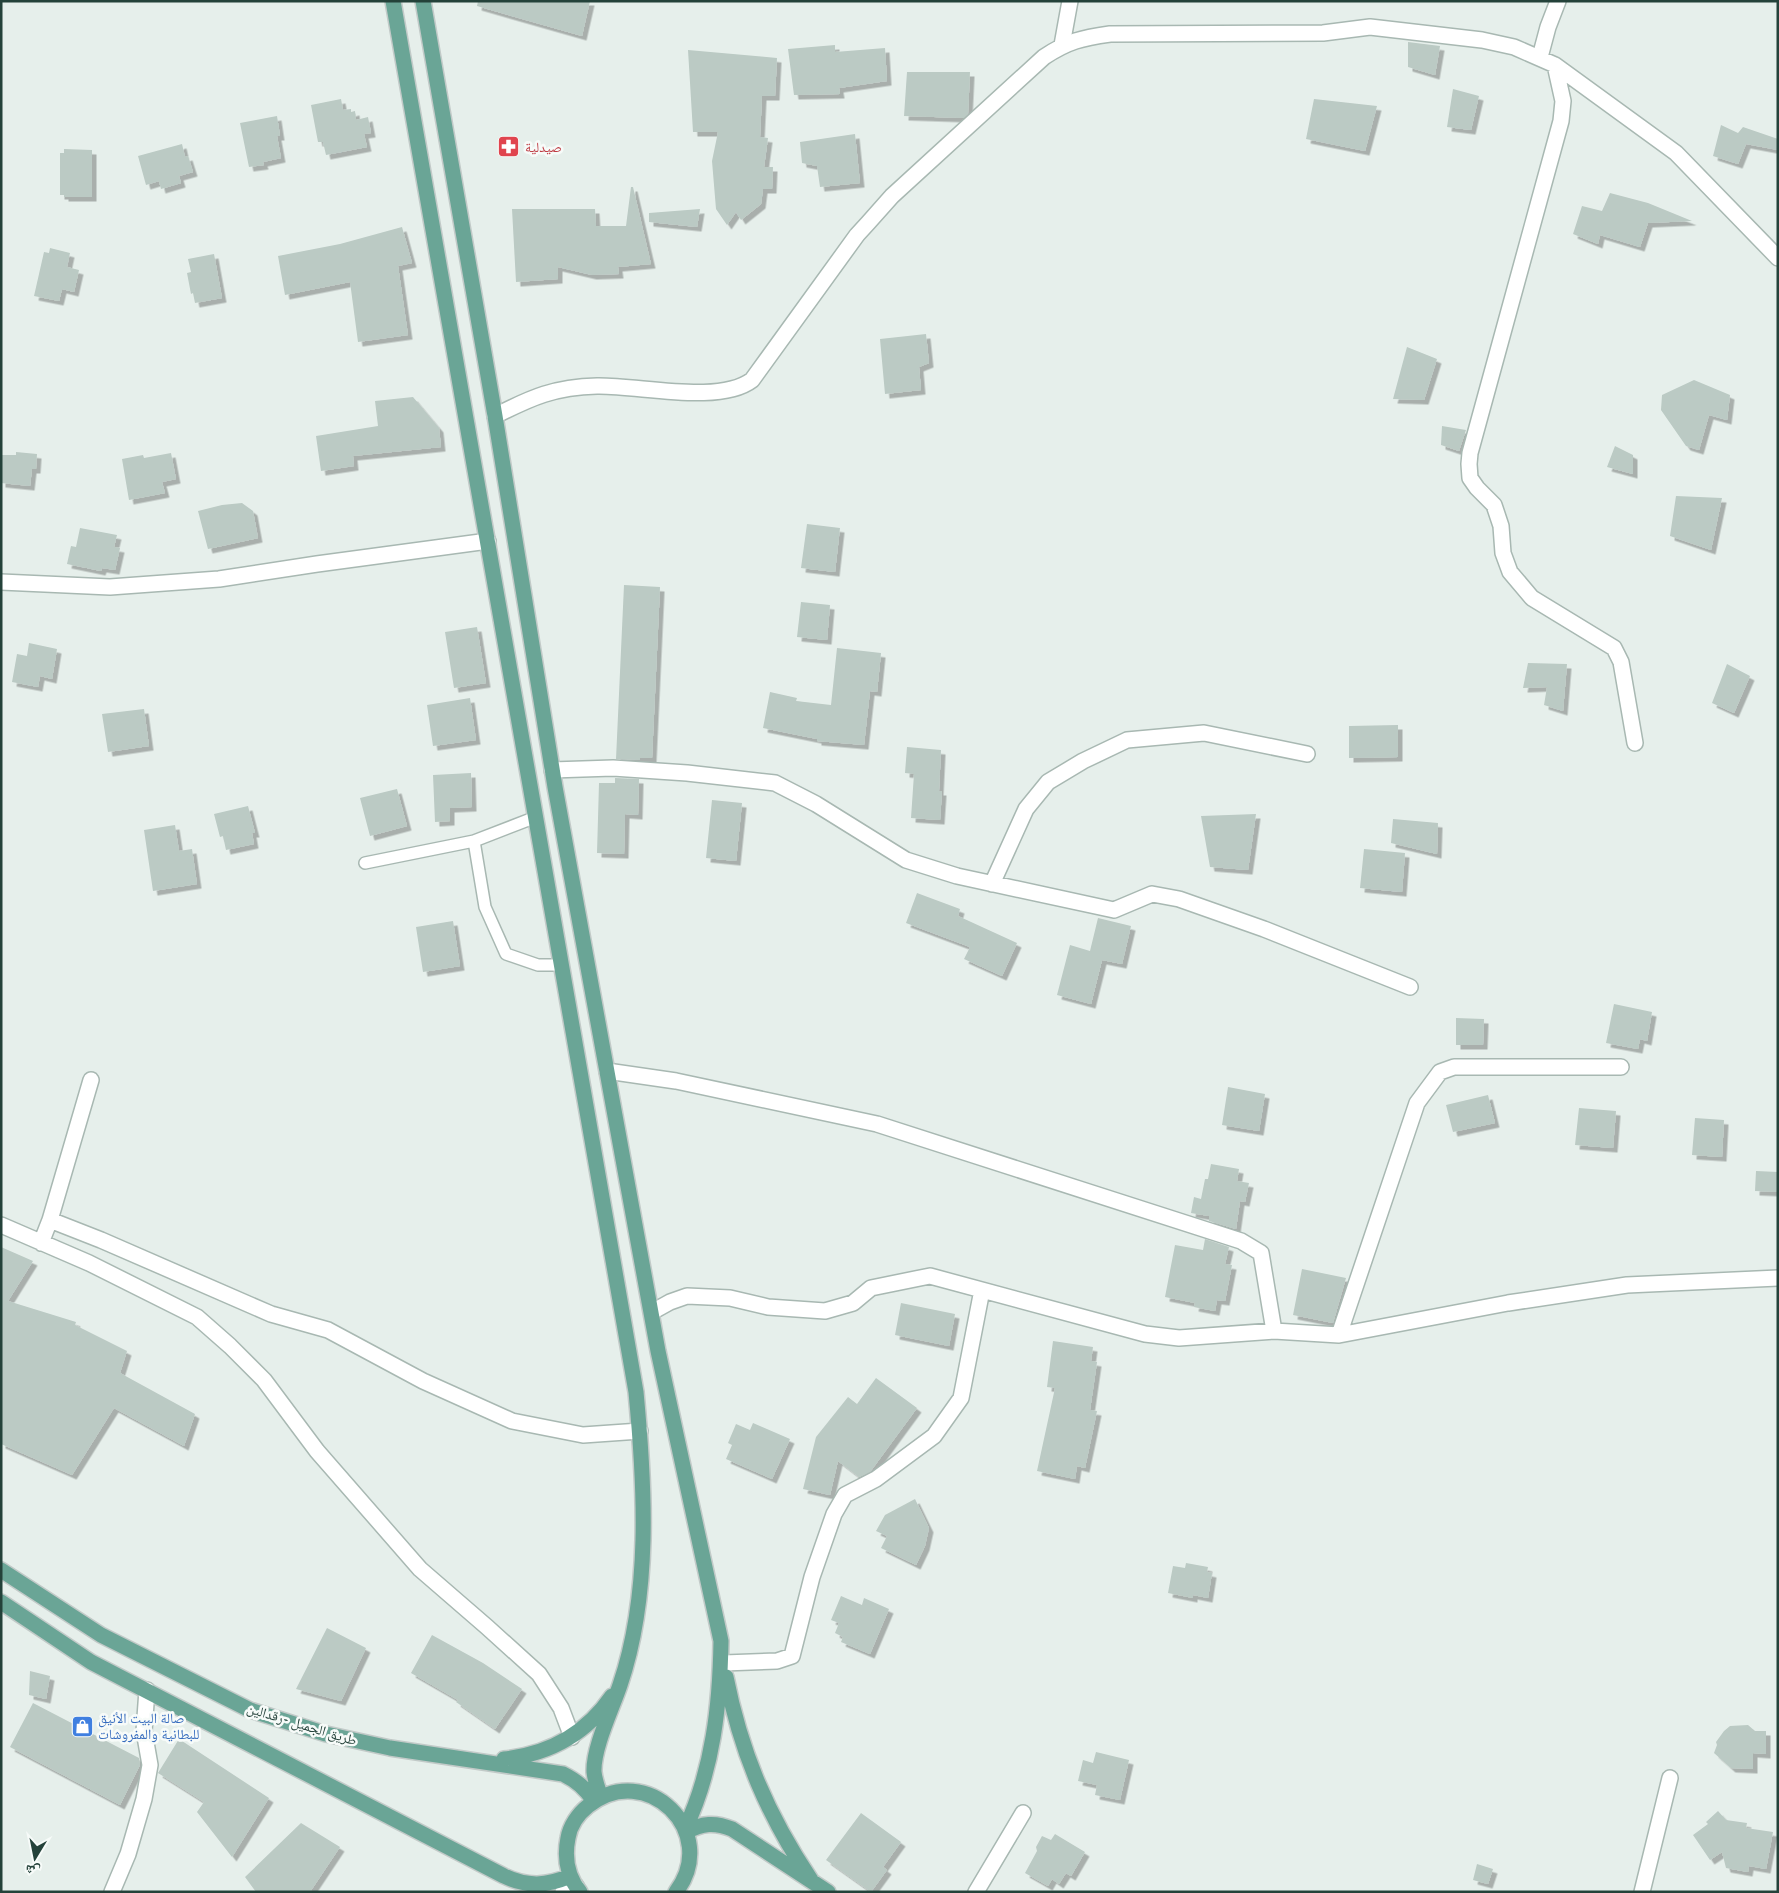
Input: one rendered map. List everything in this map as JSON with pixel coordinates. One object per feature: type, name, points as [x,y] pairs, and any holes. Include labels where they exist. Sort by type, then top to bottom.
[{"type":"main road","points":[[393,1],[631,1357],[640,1430],[643,1515],[642,1578],[632,1645],[595,1757],[594,1771],[598,1799]]},
{"type":"main road","points":[[423,1],[495,416],[552,770],[658,1351],[721,1641],[731,1704],[753,1773],[777,1824],[811,1880]]},
{"type":"main road","points":[[631,1357],[658,1351]]},
{"type":"main road","name":"طريق الجميل -رقدالين","points":[[1,1570],[101,1635],[250,1710],[326,1734],[372,1744],[563,1774],[576,1780],[598,1799]]},
{"type":"main road","points":[[1,1602],[91,1662],[516,1882],[530,1884],[558,1882],[572,1886],[566,1862],[566,1848],[574,1821],[583,1810],[598,1799],[626,1791],[650,1795],[671,1809],[679,1818],[686,1831],[689,1844],[688,1869],[684,1880],[676,1892]]},
{"type":"main road","points":[[686,1831],[704,1782],[710,1757],[720,1688],[721,1641]]},
{"type":"main road","points":[[480,1761],[529,1756],[551,1749],[572,1737],[598,1714],[621,1683]]},
{"type":"main road","points":[[686,1831],[708,1823],[732,1828],[828,1892]]},
{"type":"street","points":[[1062,45],[1070,1]]},
{"type":"street","points":[[1540,57],[1548,27],[1558,1]]},
{"type":"street","points":[[495,416],[528,399],[548,392],[571,388],[599,386],[691,393],[733,390],[744,386],[752,380],[857,235],[892,196],[1044,57],[1062,45],[1084,38],[1110,34],[1323,33],[1370,27],[1482,40],[1514,47],[1555,65],[1676,153],[1778,258]]},
{"type":"street","points":[[1555,65],[1562,102],[1562,121],[1470,453],[1470,478],[1494,505],[1501,526],[1503,553],[1510,572],[1532,598],[1614,648],[1621,662],[1635,743]]},
{"type":"street","points":[[1,582],[110,587],[220,580],[317,564],[488,541]]},
{"type":"street","points":[[992,884],[1026,809],[1048,782],[1083,761],[1126,740],[1204,733],[1307,754]]},
{"type":"street","points":[[552,770],[613,768],[687,773],[775,783],[816,804],[906,860],[957,876],[1114,910],[1152,894],[1179,899],[1264,929],[1410,987]]},
{"type":"street","points":[[1339,1335],[1416,1103],[1440,1072],[1454,1067],[1621,1066]]},
{"type":"street","points":[[607,1071],[676,1081],[877,1124],[1241,1241],[1261,1253],[1274,1331]]},
{"type":"street","points":[[41,1243],[50,1220],[91,1080]]},
{"type":"street","points":[[50,1220],[101,1240],[271,1314],[328,1330],[423,1381],[512,1421],[583,1435],[640,1430]]},
{"type":"street","points":[[1,1225],[89,1263],[197,1317],[230,1346],[264,1380],[317,1452],[420,1569],[539,1674],[560,1708],[572,1737]]},
{"type":"street","points":[[652,1312],[670,1302],[687,1296],[730,1298],[768,1307],[825,1311],[853,1303],[871,1288],[930,1276],[1145,1334],[1179,1338],[1274,1331],[1324,1336],[1339,1335],[1508,1303],[1627,1285],[1778,1278]]},
{"type":"street","points":[[724,1663],[777,1661],[792,1656],[812,1577],[834,1514],[845,1495],[876,1479],[934,1436],[961,1398],[982,1290]]},
{"type":"street","points":[[112,1892],[128,1854],[144,1799],[150,1765],[144,1732],[147,1690]]},
{"type":"street","points":[[1642,1892],[1670,1778]]},
{"type":"street","points":[[976,1892],[1023,1813]]},
{"type":"lane","points":[[365,863],[474,841],[536,817]]},
{"type":"lane","points":[[474,841],[485,907],[506,954],[538,966],[562,965]]},
{"type":"building","points":[[478,1],[590,1],[582,36],[477,6]]},
{"type":"building","points":[[1408,42],[1440,46],[1435,75],[1408,67]]},
{"type":"building","points":[[835,45],[835,52],[885,48],[887,81],[839,88],[840,94],[794,95],[788,49]]},
{"type":"building","points":[[688,50],[777,58],[775,96],[762,96],[760,137],[768,138],[764,167],[773,167],[772,189],[763,189],[761,204],[741,220],[736,212],[727,225],[716,209],[712,161],[718,132],[693,132]]},
{"type":"building","points":[[907,72],[970,72],[968,114],[964,118],[904,116]]},
{"type":"building","points":[[1453,89],[1479,96],[1471,130],[1447,127]]},
{"type":"building","points":[[341,99],[343,110],[351,109],[351,112],[355,111],[356,120],[368,117],[371,133],[364,134],[367,147],[326,155],[323,142],[318,142],[311,105]]},
{"type":"building","points":[[1314,99],[1377,106],[1365,151],[1306,139]]},
{"type":"building","points":[[277,116],[280,136],[277,136],[281,158],[263,162],[264,165],[249,167],[240,123]]},
{"type":"building","points":[[1721,125],[1738,133],[1743,127],[1778,139],[1778,150],[1746,144],[1738,164],[1713,156]]},
{"type":"building","points":[[855,134],[860,183],[820,187],[817,166],[802,163],[800,142]]},
{"type":"building","points":[[182,144],[185,157],[188,156],[193,172],[179,176],[181,183],[161,189],[159,181],[146,185],[138,156]]},
{"type":"building","points":[[64,149],[92,150],[92,197],[64,197],[64,195],[60,195],[60,153],[64,153]]},
{"type":"building","points":[[631,187],[633,187],[651,264],[618,267],[619,274],[592,275],[558,267],[558,279],[516,282],[512,209],[595,209],[596,226],[626,226]]},
{"type":"building","points":[[1610,193],[1648,203],[1692,221],[1648,223],[1640,247],[1600,235],[1598,244],[1573,234],[1582,206],[1602,211]]},
{"type":"building","points":[[700,209],[697,227],[649,222],[649,213]]},
{"type":"building","points":[[402,227],[412,263],[398,266],[408,335],[358,342],[350,282],[285,295],[278,256],[340,244]]},
{"type":"building","points":[[50,248],[70,253],[67,267],[79,270],[74,292],[62,289],[59,301],[34,296],[44,252],[49,253]]},
{"type":"building","points":[[214,254],[222,298],[195,303],[193,293],[191,294],[187,273],[191,272],[188,259]]},
{"type":"building","points":[[926,334],[929,363],[919,367],[921,390],[885,394],[880,339]]},
{"type":"building","points":[[1407,347],[1437,359],[1424,400],[1393,399]]},
{"type":"building","points":[[1694,380],[1730,395],[1727,420],[1709,415],[1699,450],[1686,446],[1661,410],[1662,395]]},
{"type":"building","points":[[413,397],[439,428],[441,447],[353,456],[354,466],[321,471],[316,436],[378,426],[375,401]]},
{"type":"building","points":[[1442,426],[1466,430],[1459,451],[1441,445]]},
{"type":"building","points":[[1615,446],[1633,455],[1633,474],[1607,467]]},
{"type":"building","points":[[16,452],[37,454],[36,469],[32,469],[30,486],[1,483],[1,455],[16,455]]},
{"type":"building","points":[[171,453],[176,479],[162,482],[165,493],[129,500],[122,459],[143,455],[144,458]]},
{"type":"building","points":[[1676,496],[1722,498],[1711,550],[1670,536]]},
{"type":"building","points":[[242,503],[253,511],[258,538],[208,549],[198,511],[222,505]]},
{"type":"building","points":[[807,524],[840,528],[835,572],[801,568]]},
{"type":"building","points":[[80,528],[117,535],[114,547],[120,548],[115,570],[102,568],[101,571],[67,564],[71,546],[76,547]]},
{"type":"building","points":[[624,585],[660,587],[652,758],[640,758],[640,760],[616,759]]},
{"type":"building","points":[[801,602],[830,605],[827,640],[797,637]]},
{"type":"building","points":[[477,627],[486,683],[454,688],[445,632]]},
{"type":"building","points":[[29,643],[57,649],[52,679],[40,676],[38,687],[12,682],[17,654],[27,656]]},
{"type":"building","points":[[837,648],[881,653],[877,692],[870,691],[864,745],[817,741],[817,739],[763,728],[770,692],[797,698],[796,701],[831,705]]},
{"type":"building","points":[[1528,663],[1567,664],[1563,711],[1544,705],[1547,687],[1523,688]]},
{"type":"building","points":[[1727,664],[1750,676],[1734,713],[1712,703]]},
{"type":"building","points":[[470,698],[476,740],[433,746],[427,705]]},
{"type":"building","points":[[144,709],[149,746],[108,752],[102,714]]},
{"type":"building","points":[[1398,725],[1398,757],[1349,758],[1349,726]]},
{"type":"building","points":[[907,747],[941,750],[939,791],[942,791],[940,820],[911,818],[914,774],[905,773]]},
{"type":"building","points":[[471,773],[472,807],[450,808],[450,821],[435,822],[433,775]]},
{"type":"building","points":[[615,778],[639,779],[638,815],[625,814],[624,854],[597,853],[599,783],[615,783]]},
{"type":"building","points":[[397,789],[407,826],[370,836],[360,798]]},
{"type":"building","points":[[712,800],[742,803],[736,861],[706,858]]},
{"type":"building","points":[[248,806],[255,833],[252,833],[254,844],[226,850],[223,836],[220,837],[214,814]]},
{"type":"building","points":[[1256,814],[1248,870],[1210,867],[1201,816]]},
{"type":"building","points":[[1393,819],[1438,823],[1437,854],[1391,843]]},
{"type":"building","points":[[175,825],[179,851],[192,849],[197,884],[153,891],[144,830]]},
{"type":"building","points":[[1364,849],[1405,853],[1402,892],[1360,888]]},
{"type":"building","points":[[917,893],[960,909],[958,916],[1017,943],[1002,976],[964,959],[970,947],[906,923]]},
{"type":"building","points":[[1098,918],[1131,926],[1122,964],[1102,960],[1091,1004],[1057,995],[1070,945],[1090,951]]},
{"type":"building","points":[[453,921],[460,966],[423,972],[416,927]]},
{"type":"building","points":[[1614,1004],[1652,1012],[1647,1041],[1640,1039],[1638,1049],[1606,1043]]},
{"type":"building","points":[[1456,1018],[1484,1019],[1483,1045],[1456,1045]]},
{"type":"building","points":[[1228,1087],[1265,1094],[1259,1131],[1222,1125]]},
{"type":"building","points":[[1488,1095],[1495,1123],[1453,1132],[1446,1105]]},
{"type":"building","points":[[1579,1108],[1616,1111],[1613,1148],[1575,1145]]},
{"type":"building","points":[[1695,1118],[1724,1120],[1722,1157],[1692,1155]]},
{"type":"building","points":[[1211,1164],[1239,1169],[1237,1181],[1249,1183],[1245,1202],[1240,1201],[1236,1229],[1209,1221],[1209,1216],[1191,1213],[1194,1197],[1201,1199],[1205,1179],[1208,1179]]},
{"type":"building","points":[[1756,1171],[1778,1172],[1778,1192],[1755,1191]]},
{"type":"building","points":[[1205,1239],[1229,1247],[1225,1264],[1232,1265],[1225,1301],[1217,1300],[1215,1311],[1194,1307],[1195,1303],[1165,1297],[1175,1245],[1203,1250]]},
{"type":"building","points":[[1,1247],[33,1261],[8,1301],[76,1322],[75,1325],[127,1351],[120,1373],[195,1414],[184,1446],[114,1408],[72,1475],[1,1444]]},
{"type":"building","points":[[1302,1269],[1346,1278],[1333,1323],[1293,1315]]},
{"type":"building","points":[[901,1303],[955,1314],[949,1346],[895,1335]]},
{"type":"building","points":[[1053,1341],[1093,1347],[1091,1361],[1097,1362],[1090,1410],[1097,1411],[1085,1468],[1077,1466],[1075,1479],[1037,1471],[1055,1388],[1047,1387]]},
{"type":"building","points":[[876,1378],[917,1408],[870,1472],[859,1477],[838,1461],[830,1495],[803,1489],[816,1437],[848,1397],[857,1404]]},
{"type":"building","points":[[753,1423],[790,1439],[772,1479],[726,1459],[732,1445],[728,1443],[736,1424],[750,1430]]},
{"type":"building","points":[[915,1499],[929,1528],[925,1546],[916,1565],[881,1548],[887,1536],[876,1531],[885,1515]]},
{"type":"building","points":[[1186,1563],[1208,1567],[1207,1572],[1212,1573],[1208,1598],[1193,1595],[1193,1598],[1168,1593],[1173,1566],[1185,1568]]},
{"type":"building","points":[[841,1596],[862,1605],[864,1598],[889,1609],[870,1654],[841,1642],[843,1637],[835,1633],[839,1623],[831,1620]]},
{"type":"building","points":[[327,1628],[366,1648],[341,1701],[296,1689]]},
{"type":"building","points":[[432,1635],[483,1663],[522,1689],[495,1729],[456,1702],[458,1700],[411,1673]]},
{"type":"building","points":[[30,1671],[50,1676],[46,1699],[29,1695]]},
{"type":"building","points":[[33,1703],[139,1758],[140,1765],[120,1805],[10,1747]]},
{"type":"building","points":[[1748,1725],[1755,1731],[1766,1731],[1766,1754],[1753,1753],[1753,1769],[1731,1768],[1714,1753],[1717,1745],[1716,1742],[1730,1726]]},
{"type":"building","points":[[179,1739],[269,1798],[232,1857],[197,1812],[204,1802],[158,1773]]},
{"type":"building","points":[[1096,1752],[1129,1760],[1120,1800],[1095,1795],[1097,1785],[1078,1781],[1083,1760],[1093,1763]]},
{"type":"building","points":[[1718,1811],[1726,1820],[1747,1823],[1746,1828],[1773,1832],[1766,1869],[1749,1866],[1748,1872],[1726,1868],[1722,1852],[1710,1860],[1693,1835],[1708,1824],[1706,1822]]},
{"type":"building","points":[[861,1813],[901,1842],[883,1867],[887,1870],[871,1892],[826,1860]]},
{"type":"building","points":[[301,1823],[340,1847],[310,1892],[256,1892],[245,1877]]},
{"type":"building","points":[[1055,1834],[1085,1852],[1071,1876],[1066,1873],[1059,1884],[1052,1879],[1048,1886],[1025,1873],[1037,1851],[1036,1847],[1042,1836],[1051,1840]]},
{"type":"building","points":[[1477,1864],[1493,1869],[1488,1884],[1473,1880]]},
{"type":"place","name":"صيدلية","points":[[509,147]]},
{"type":"place","name":"صالة البيت الأنيق للبطانية والمفروشات","points":[[82,1726]]}]
